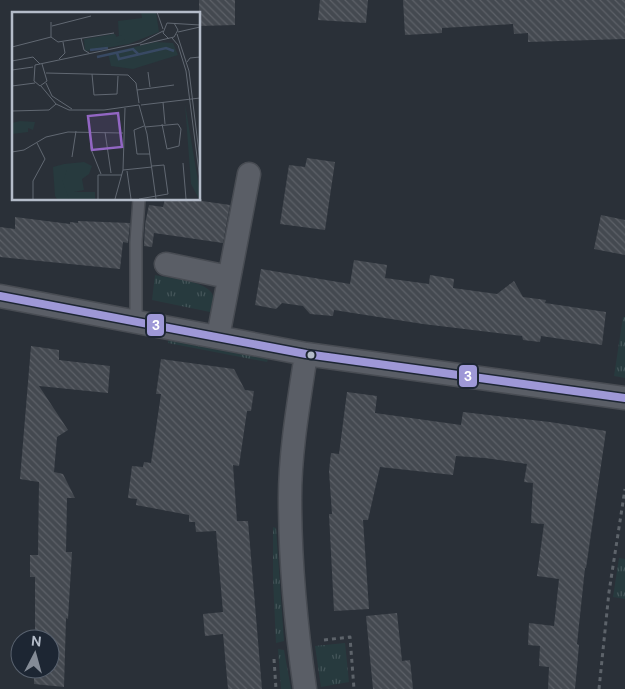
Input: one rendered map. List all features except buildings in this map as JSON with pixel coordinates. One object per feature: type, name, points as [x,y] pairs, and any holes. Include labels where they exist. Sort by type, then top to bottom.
[{"type":"street","points":[[218,337],[249,174]]},
{"type":"street","points":[[166,264],[228,277]]},
{"type":"street","points":[[0,298],[306,354],[625,398]]},
{"type":"street","points":[[305,689],[298,642],[290,497],[296,422],[306,354]]},
{"type":"lane","points":[[136,322],[136,242],[139,200]]},
{"type":"path","points":[[599,689],[609,592],[625,489]]},
{"type":"path","points":[[298,642],[350,637],[354,689]]},
{"type":"green space","points":[[155,275],[188,281],[205,287],[213,296],[210,312],[152,300]]},
{"type":"green space","points":[[623,317],[625,317],[625,378],[614,376]]},
{"type":"green space","points":[[168,339],[268,359],[267,362],[168,343]]},
{"type":"green space","points":[[273,527],[276,528],[284,641],[276,643],[273,579]]},
{"type":"green space","points":[[619,558],[625,559],[625,599],[613,597]]},
{"type":"green space","points":[[345,643],[349,682],[321,687],[315,646]]},
{"type":"green space","points":[[278,649],[284,650],[291,689],[281,689]]},
{"type":"transit line","name":"3","points":[[0,296],[306,354],[625,398]]}]
